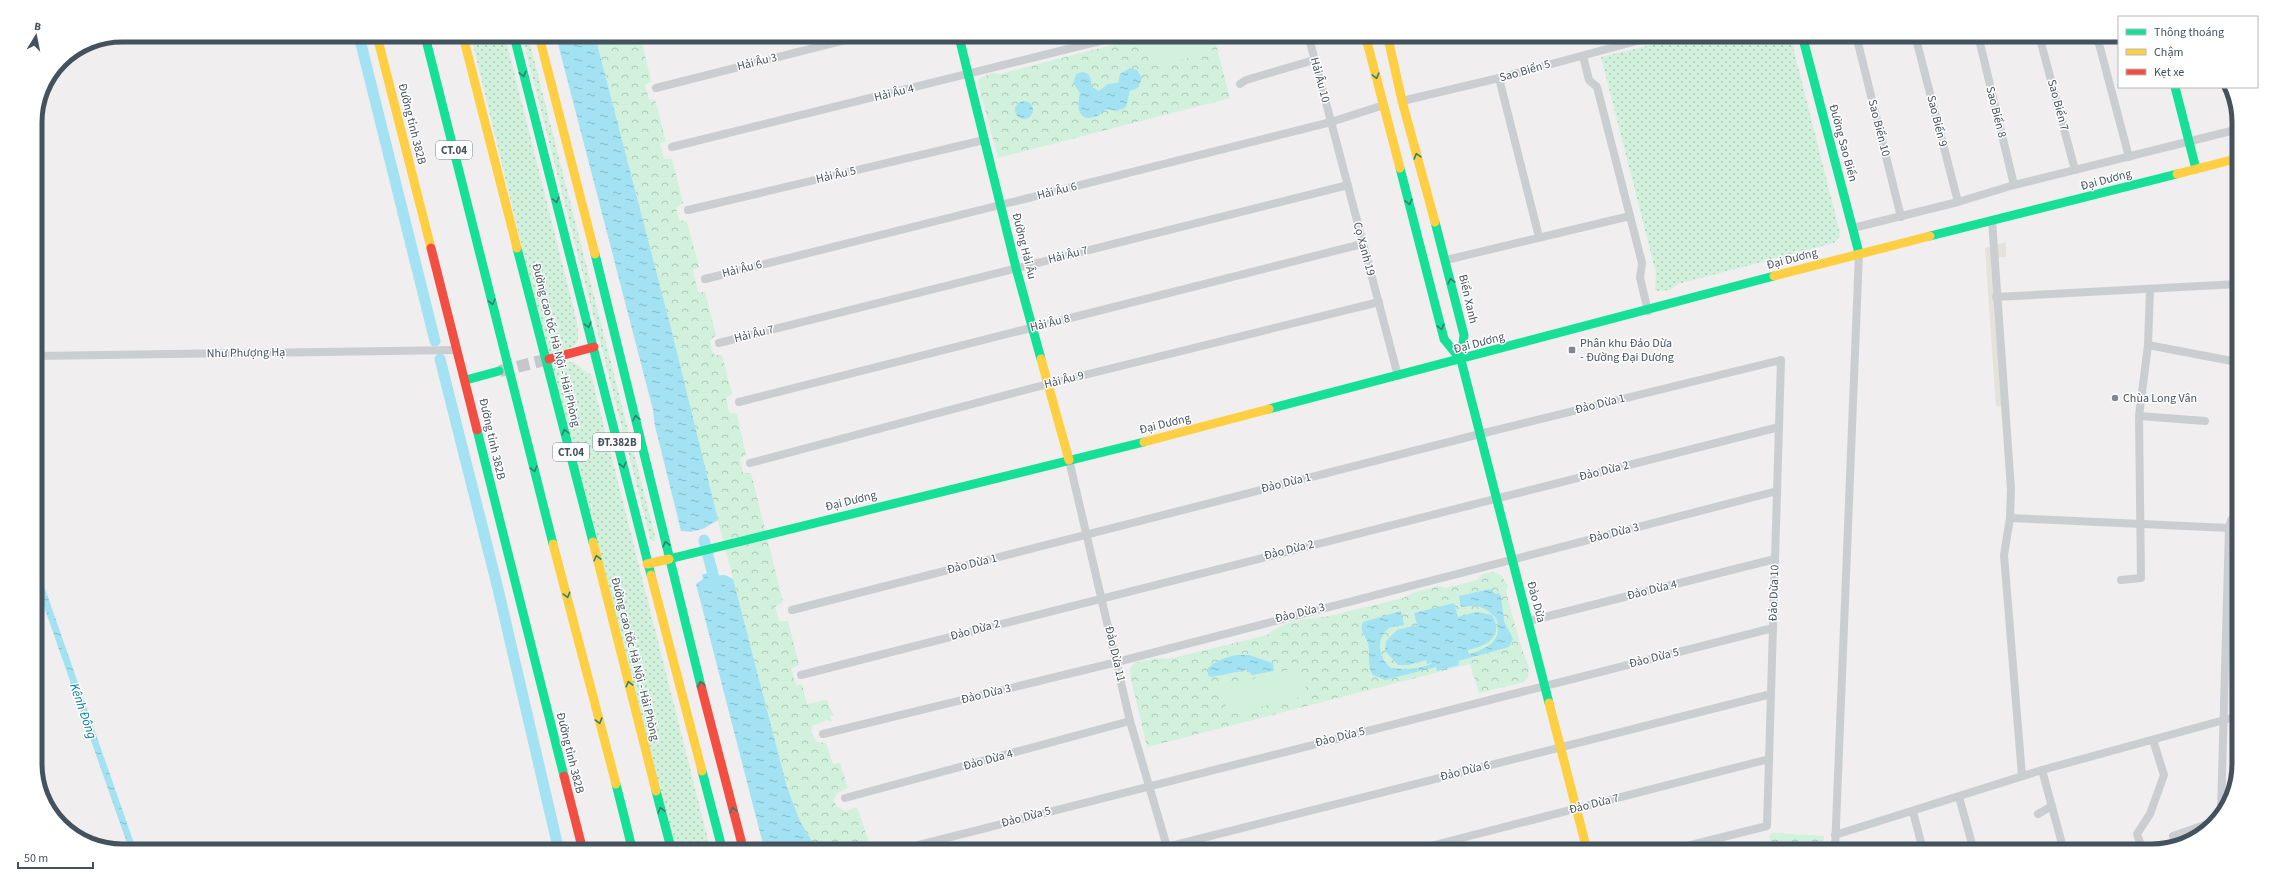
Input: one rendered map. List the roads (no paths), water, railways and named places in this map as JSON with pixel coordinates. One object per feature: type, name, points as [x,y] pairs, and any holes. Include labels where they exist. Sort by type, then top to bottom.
[{"type":"main road","name":"Đường tỉnh 382B","points":[[379,42],[456,350],[466,380],[476,426],[581,844]]},
{"type":"main road","points":[[423,42],[483,264]]},
{"type":"main road","name":"CT.04","points":[[427,42],[631,844]]},
{"type":"main road","name":"Đường cao tốc Hà Nội - Hải Phòng","points":[[464,42],[546,353],[670,844]]},
{"type":"main road","name":"ĐT.382B","points":[[516,42],[594,347],[647,564],[721,844]]},
{"type":"main road","name":"ĐT.382B","points":[[540,42],[620,349],[669,559],[742,844]]},
{"type":"main road","name":"Đường Hải Âu","points":[[960,42],[1016,268],[1034,327],[1069,460]]},
{"type":"main road","points":[[1367,42],[1444,339],[1461,360]]},
{"type":"main road","name":"Biển Xanh","points":[[1389,42],[1402,101],[1446,260],[1464,335],[1461,360]]},
{"type":"main road","name":"Đường Sao Biển","points":[[1805,42],[1853,228],[1858,253]]},
{"type":"main road","points":[[2175,88],[2196,169]]},
{"type":"main road","points":[[1384,105],[1402,101]]},
{"type":"main road","name":"Đại Dương","points":[[669,559],[724,544],[1069,460],[1461,360],[1648,311],[1858,253],[2098,195],[2232,160]]},
{"type":"main road","points":[[549,359],[594,347]]},
{"type":"main road","name":"Đảo Dừa","points":[[1461,360],[1586,844]]},
{"type":"main road","points":[[466,380],[498,371]]},
{"type":"main road","points":[[647,564],[669,559]]},
{"type":"street","name":"Hải Âu 3","points":[[656,88],[837,42]]},
{"type":"street","name":"Hải Âu 4","points":[[672,147],[1097,42]]},
{"type":"street","name":"Hải Âu 10","points":[[1310,42],[1331,122]]},
{"type":"street","name":"Sao Biển 5","points":[[1402,101],[1499,78],[1634,42]]},
{"type":"street","name":"Sao Biển 10","points":[[1858,42],[1901,217]]},
{"type":"street","name":"Sao Biển 9","points":[[1917,42],[1958,202]]},
{"type":"street","name":"Sao Biển 8","points":[[1980,42],[2014,185]]},
{"type":"street","name":"Sao Biển 7","points":[[2041,42],[2075,170]]},
{"type":"street","points":[[2099,42],[2130,157]]},
{"type":"street","points":[[1583,56],[1589,80],[1597,87],[1642,263],[1640,278],[1648,311]]},
{"type":"street","points":[[1240,84],[1246,80],[1314,60]]},
{"type":"street","points":[[1499,78],[1540,237]]},
{"type":"street","name":"Hải Âu 6","points":[[705,279],[1331,122],[1384,105]]},
{"type":"street","name":"Cọ Xanh 19","points":[[1331,122],[1398,376]]},
{"type":"street","points":[[1853,228],[1958,202],[2014,185],[2232,131]]},
{"type":"street","name":"Hải Âu 5","points":[[688,210],[984,140]]},
{"type":"street","name":"Hải Âu 7","points":[[719,343],[1348,185]]},
{"type":"street","points":[[1446,260],[1630,216]]},
{"type":"street","points":[[1992,220],[2010,490],[2010,518],[2004,555],[2022,776]]},
{"type":"street","name":"Hải Âu 8","points":[[738,402],[1362,244]]},
{"type":"street","points":[[1835,844],[1858,253]]},
{"type":"street","points":[[1996,297],[2232,284]]},
{"type":"street","points":[[2121,580],[2141,578],[2139,416],[2148,345],[2150,289]]},
{"type":"street","name":"Hải Âu 9","points":[[750,463],[1048,384],[1378,302]]},
{"type":"street","points":[[2148,345],[2232,361]]},
{"type":"street","name":"Như Phượng Hạ","points":[[42,356],[456,350]]},
{"type":"street","name":"Đảo Dừa 10","points":[[1695,844],[1767,826],[1781,360]]},
{"type":"street","name":"Đảo Dừa 1","points":[[792,610],[1480,434],[1781,360]]},
{"type":"street","points":[[2139,416],[2205,421]]},
{"type":"street","name":"Đảo Dừa 2","points":[[800,675],[1102,597],[1779,427]]},
{"type":"street","name":"Đảo Dừa 11","points":[[1069,460],[1088,534],[1130,721],[1162,844]]},
{"type":"street","name":"Đảo Dừa 3","points":[[823,734],[1117,662],[1512,558],[1777,491]]},
{"type":"street","points":[[2010,518],[2229,528]]},
{"type":"street","points":[[2221,803],[2229,528],[2232,520]]},
{"type":"street","name":"Đảo Dừa 4","points":[[1529,621],[1775,559]]},
{"type":"street","name":"Đảo Dừa 5","points":[[923,844],[1773,628]]},
{"type":"street","name":"Đảo Dừa 6","points":[[1179,844],[1771,694]]},
{"type":"street","points":[[1835,835],[1913,812],[2042,770],[2232,718]]},
{"type":"street","name":"Đảo Dừa 4","points":[[845,798],[1130,721]]},
{"type":"street","points":[[2141,844],[2137,834],[2150,814],[2164,775],[2153,740]]},
{"type":"street","name":"Đảo Dừa 7","points":[[1438,844],[1769,759]]},
{"type":"street","points":[[2042,770],[2062,844]]},
{"type":"street","points":[[1959,796],[1972,844]]},
{"type":"street","points":[[2038,814],[2052,806]]},
{"type":"street","points":[[1913,812],[1921,844]]},
{"type":"street","points":[[2177,840],[2173,836],[2203,826]]},
{"type":"water","points":[[558,42],[597,42],[672,332],[718,520],[703,529],[711,576],[725,575],[733,579],[787,787],[800,821],[814,844],[763,844],[696,584],[703,579],[692,532],[681,531],[655,426],[653,410]]},
{"type":"water","points":[[1130,68],[1137,70],[1142,78],[1138,88],[1130,91],[1126,107],[1117,111],[1107,109],[1090,118],[1082,115],[1079,108],[1080,93],[1073,83],[1076,74],[1082,72],[1089,75],[1092,87],[1099,91],[1108,84],[1118,83],[1120,74]]},
{"type":"water","points":[[1024,101],[1030,104],[1033,110],[1030,116],[1024,119],[1018,116],[1015,110],[1018,104]]},
{"type":"water","name":"Kênh Đông","points":[[42,580],[134,844],[127,844],[42,601]]},
{"type":"water","points":[[1490,589],[1496,594],[1499,593],[1501,596],[1504,621],[1513,639],[1509,647],[1458,661],[1459,665],[1437,671],[1436,667],[1385,680],[1373,675],[1369,664],[1369,647],[1362,630],[1363,622],[1401,611],[1404,625],[1391,627],[1386,631],[1382,636],[1380,647],[1381,653],[1383,659],[1391,668],[1419,668],[1434,662],[1427,664],[1426,660],[1408,665],[1398,665],[1385,651],[1386,641],[1397,630],[1417,625],[1414,613],[1454,603],[1458,617],[1477,612],[1492,615],[1496,629],[1495,635],[1487,643],[1468,650],[1468,654],[1487,647],[1492,643],[1497,634],[1497,620],[1490,612],[1486,609],[1477,606],[1461,607],[1459,596]]},
{"type":"water","points":[[1249,655],[1273,663],[1274,671],[1252,675],[1247,670],[1211,677],[1208,675],[1208,668],[1215,663],[1226,657]]},
{"type":"waterway","points":[[360,42],[435,341]]},
{"type":"waterway","points":[[440,359],[498,589],[557,844]]},
{"type":"waterway","points":[[704,540],[717,590]]},
{"type":"tunnel","points":[[500,371],[549,359]]},
{"type":"place","name":"Phân khu Đảo Dừa - Đường Đại Dương","points":[[1572,350]]},
{"type":"place","name":"Chùa Long Vân","points":[[2115,398]]}]
